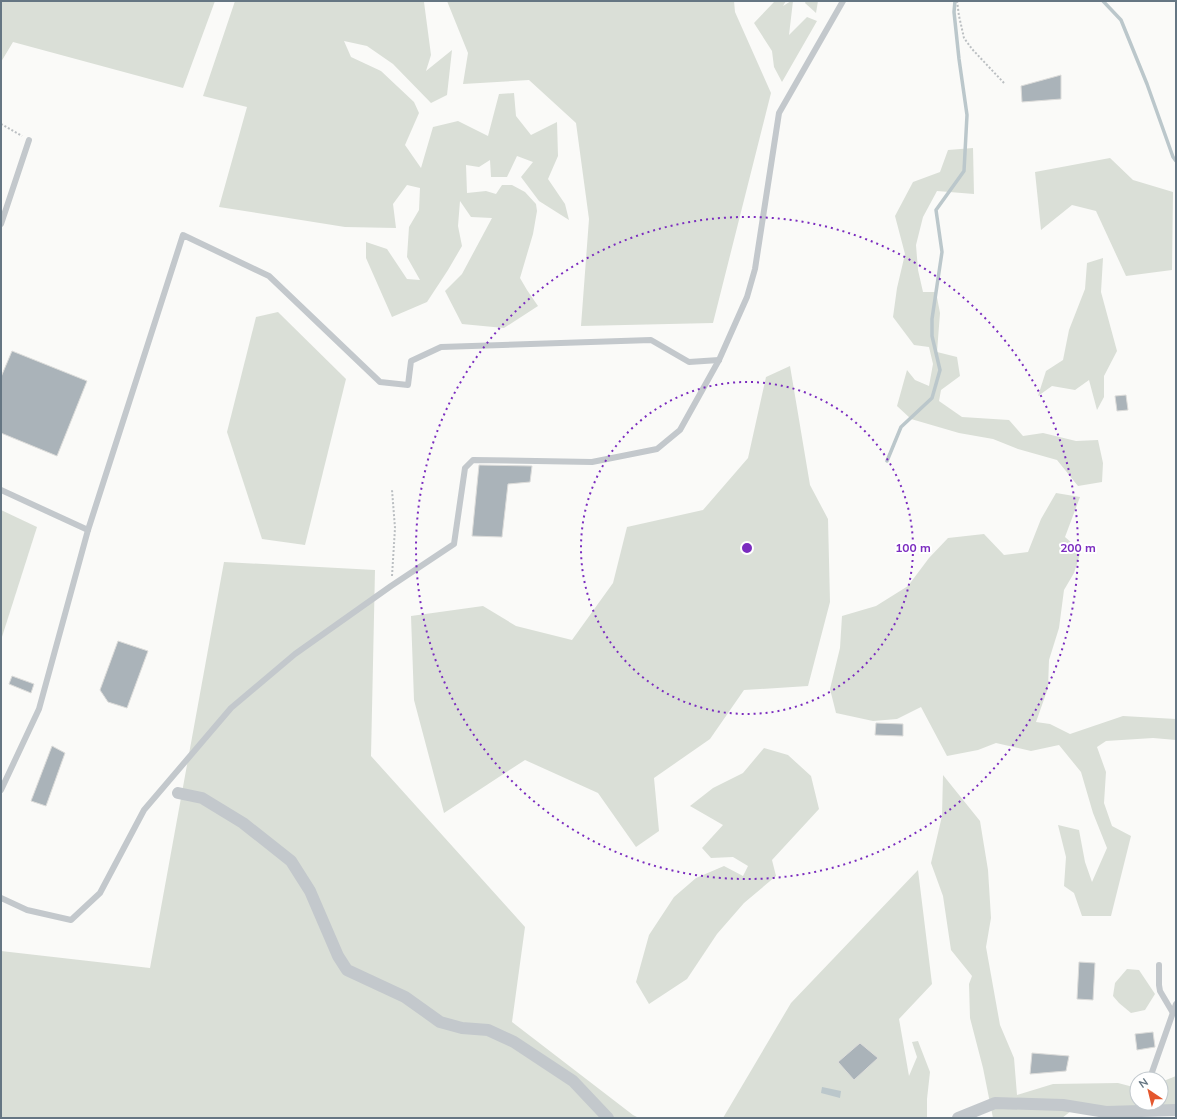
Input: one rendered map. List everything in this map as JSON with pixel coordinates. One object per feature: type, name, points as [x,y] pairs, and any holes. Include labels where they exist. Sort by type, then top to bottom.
[{"type":"street","points":[[178,793],[202,798],[243,823],[291,861],[310,891],[338,956],[347,970],[405,997],[440,1022],[462,1028],[488,1030],[514,1042],[572,1081],[608,1118]]},
{"type":"street","points":[[958,1118],[995,1103],[1063,1105],[1106,1112],[1129,1109]]},
{"type":"lane","points":[[1,898],[27,910],[71,920],[100,893],[144,810],[232,708],[295,654],[391,586],[454,544],[465,468],[473,460],[592,462],[656,449],[680,430],[719,360],[747,297],[755,269],[779,113],[843,1]]},
{"type":"lane","points":[[1,224],[29,140]]},
{"type":"lane","points":[[1,790],[39,709],[88,530],[183,235],[269,276],[380,382],[408,385],[411,361],[441,347],[651,340],[689,362],[719,360]]},
{"type":"lane","points":[[1,490],[88,530]]},
{"type":"lane","points":[[1159,964],[1160,991],[1173,1013]]},
{"type":"lane","points":[[1152,1071],[1176,1004]]},
{"type":"path","points":[[957,1],[964,38],[972,49],[1004,83]]},
{"type":"path","points":[[1,124],[29,140]]},
{"type":"path","points":[[391,586],[395,528],[392,490]]},
{"type":"shaded area","points":[[1,1],[215,1],[183,88],[13,42],[1,62]]},
{"type":"shaded area","points":[[235,1],[424,2],[431,55],[426,71],[452,50],[447,95],[431,103],[393,64],[367,46],[344,41],[351,57],[381,71],[414,102],[419,113],[405,145],[421,168],[433,127],[458,121],[488,136],[499,94],[514,93],[516,116],[531,135],[557,122],[558,156],[548,179],[565,204],[569,220],[539,201],[521,177],[533,162],[517,156],[507,177],[491,177],[490,160],[479,167],[466,165],[467,193],[486,191],[496,194],[502,185],[512,185],[525,192],[536,204],[537,211],[533,234],[520,278],[538,306],[504,328],[462,324],[445,291],[462,274],[492,218],[471,217],[460,201],[458,226],[462,246],[448,270],[427,302],[392,317],[366,258],[366,242],[387,249],[407,279],[420,280],[407,257],[409,227],[419,210],[420,188],[407,185],[393,204],[396,228],[345,227],[219,207],[247,107],[203,96]]},
{"type":"shaded area","points":[[447,1],[734,1],[735,12],[771,93],[713,323],[581,326],[589,219],[576,123],[529,80],[463,84],[468,53]]},
{"type":"shaded area","points":[[773,1],[786,1],[783,6],[793,1],[789,35],[807,17],[817,21],[782,82],[774,67],[772,51],[754,23],[774,2]]},
{"type":"shaded area","points":[[806,1],[818,1],[816,13],[805,3]]},
{"type":"shaded area","points":[[973,148],[974,194],[937,191],[923,217],[916,245],[918,270],[923,292],[936,292],[940,313],[937,352],[957,357],[960,376],[941,390],[939,401],[962,417],[1009,420],[1023,436],[1043,433],[1076,441],[1098,440],[1103,463],[1102,482],[1078,486],[1057,460],[1018,449],[993,439],[959,433],[911,419],[897,406],[907,370],[915,380],[929,386],[933,364],[929,347],[914,345],[893,317],[897,288],[905,254],[895,216],[913,182],[940,172],[948,150]]},
{"type":"shaded area","points":[[1110,158],[1133,180],[1173,192],[1172,270],[1126,276],[1096,211],[1072,205],[1041,230],[1035,172]]},
{"type":"shaded area","points":[[1103,258],[1101,292],[1117,351],[1104,376],[1104,397],[1097,410],[1089,380],[1075,390],[1052,386],[1038,396],[1046,371],[1063,360],[1069,330],[1085,289],[1087,263]]},
{"type":"shaded area","points":[[278,312],[346,379],[305,545],[262,539],[227,432],[256,317]]},
{"type":"shaded area","points":[[790,366],[810,485],[828,519],[830,602],[808,686],[744,690],[710,739],[654,778],[659,831],[636,847],[598,793],[525,760],[444,813],[414,700],[411,616],[483,606],[516,626],[572,640],[613,583],[627,527],[703,510],[748,458],[766,377]]},
{"type":"shaded area","points":[[1056,493],[1080,497],[1065,537],[1081,551],[1074,573],[1064,590],[1059,628],[1049,660],[1048,688],[1036,722],[1050,724],[1070,734],[1123,716],[1176,719],[1176,740],[1153,738],[1106,741],[1097,747],[1106,772],[1104,803],[1112,826],[1131,836],[1111,916],[1082,916],[1074,893],[1064,886],[1066,857],[1058,825],[1079,830],[1085,862],[1092,882],[1107,848],[1093,813],[1081,772],[1059,745],[1031,751],[996,743],[978,750],[947,756],[921,707],[897,719],[873,721],[836,713],[830,689],[840,648],[842,616],[876,606],[908,586],[929,558],[948,538],[984,534],[1004,555],[1028,552],[1041,519]]},
{"type":"shaded area","points":[[1,510],[37,527],[1,640]]},
{"type":"shaded area","points":[[224,562],[375,570],[371,756],[525,927],[512,1022],[633,1115],[639,1118],[1,1118],[1,951],[150,968]]},
{"type":"shaded area","points":[[764,748],[788,755],[811,776],[819,809],[772,860],[776,876],[744,903],[717,934],[687,979],[649,1004],[636,982],[649,935],[674,897],[696,878],[724,866],[743,876],[748,866],[733,857],[711,858],[702,848],[723,825],[690,806],[713,788],[743,773]]},
{"type":"shaded area","points":[[943,775],[980,821],[988,870],[991,918],[986,947],[1000,1025],[1014,1058],[1017,1095],[1053,1084],[1118,1083],[1129,1086],[1129,1111],[1169,1111],[1169,1079],[1176,1076],[1176,1112],[1146,1113],[1140,1118],[1105,1118],[1080,1104],[1062,1118],[993,1118],[983,1068],[970,1018],[969,984],[972,976],[951,950],[943,896],[931,863],[942,816]]},
{"type":"shaded area","points":[[918,870],[932,984],[899,1019],[909,1076],[917,1057],[912,1042],[918,1041],[930,1072],[927,1099],[927,1118],[723,1118],[791,1003]]},
{"type":"shaded area","points":[[1127,969],[1139,970],[1155,994],[1145,1010],[1131,1013],[1113,996],[1115,983]]},
{"type":"shaded area","points":[[822,1087],[841,1091],[840,1098],[821,1093]]},
{"type":"building","points":[[1061,75],[1061,99],[1022,102],[1021,86]]},
{"type":"building","points":[[12,351],[87,381],[57,456],[1,433],[1,377]]},
{"type":"building","points":[[1126,395],[1128,410],[1117,411],[1115,396]]},
{"type":"building","points":[[479,465],[532,466],[530,482],[508,484],[502,537],[472,536]]},
{"type":"building","points":[[118,641],[148,651],[127,708],[108,702],[100,690]]},
{"type":"building","points":[[12,676],[34,684],[31,693],[9,684]]},
{"type":"building","points":[[876,723],[903,724],[903,736],[875,735]]},
{"type":"building","points":[[52,746],[65,753],[46,806],[31,801]]},
{"type":"building","points":[[1079,962],[1095,963],[1093,1000],[1077,999]]},
{"type":"building","points":[[1153,1032],[1155,1047],[1137,1050],[1135,1034]]},
{"type":"building","points":[[860,1043],[878,1058],[854,1080],[838,1062]]},
{"type":"building","points":[[1032,1053],[1069,1056],[1066,1071],[1030,1074]]},
{"type":"waterway","points":[[887,461],[901,427],[932,398],[940,370],[932,336],[932,319],[942,252],[936,210],[964,171],[967,115],[954,12],[955,1]]},
{"type":"waterway","points":[[1103,1],[1121,20],[1147,84],[1173,157],[1176,161]]}]
